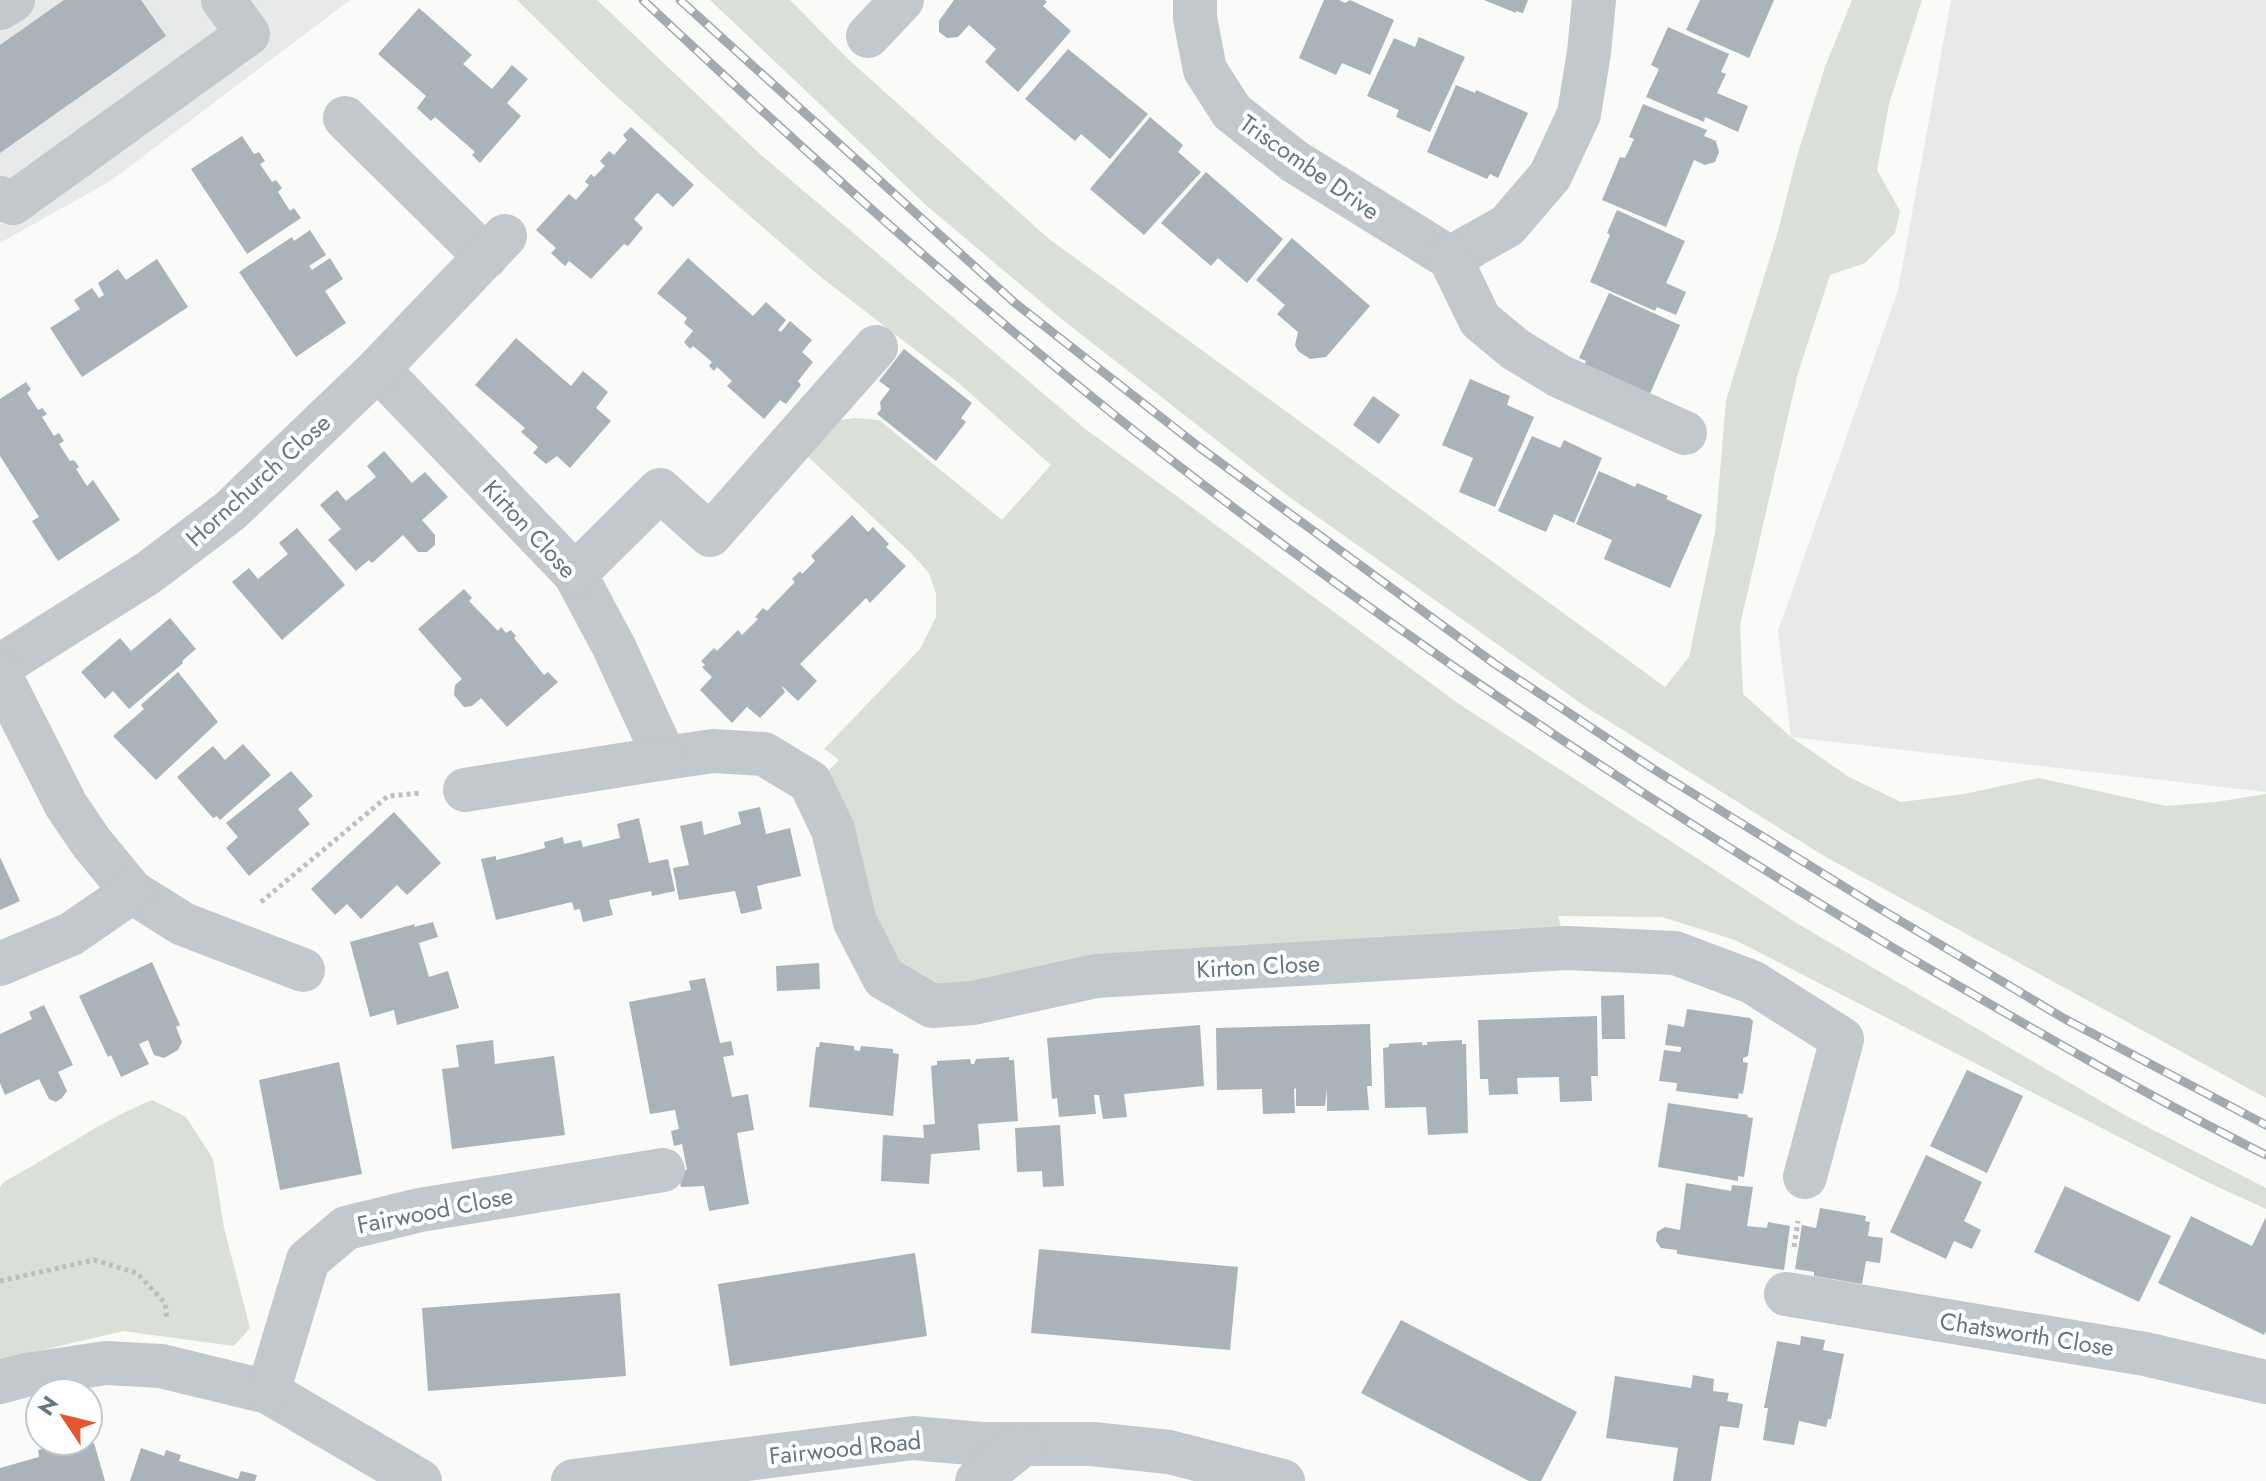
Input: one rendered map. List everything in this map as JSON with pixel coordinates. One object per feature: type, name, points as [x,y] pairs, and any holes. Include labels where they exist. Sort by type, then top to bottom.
[{"type":"street","points":[[0,198],[13,203],[248,34],[223,0]]},
{"type":"street","points":[[868,36],[902,0]]},
{"type":"street","name":"Triscombe Drive","points":[[1195,0],[1195,18],[1205,70],[1232,112],[1294,161],[1450,258]]},
{"type":"street","points":[[1594,0],[1579,114],[1550,176],[1507,226],[1450,258],[1480,320],[1515,349],[1559,376],[1685,433]]},
{"type":"street","name":"Hornchurch Close","points":[[0,666],[148,573],[230,511],[378,369],[496,246],[345,118]]},
{"type":"street","points":[[575,574],[660,490],[710,535],[876,347]]},
{"type":"street","name":"Kirton Close","points":[[378,369],[575,574],[614,647],[665,758]]},
{"type":"street","points":[[0,675],[66,805],[91,842],[132,892],[183,924],[303,970]]},
{"type":"street","name":"Kirton Close","points":[[465,790],[713,751],[764,754],[810,782],[833,830],[855,922],[884,978],[932,1006],[973,1003],[1096,976],[1567,948],[1675,953],[1752,982],[1842,1039],[1805,1177]]},
{"type":"street","points":[[0,964],[71,934],[132,892]]},
{"type":"street","name":"Fairwood Close","points":[[268,1392],[308,1260],[346,1228],[420,1210],[663,1170]]},
{"type":"street","name":"Chatsworth Close","points":[[1786,1294],[2145,1354],[2266,1382]]},
{"type":"street","points":[[0,1382],[106,1363],[161,1366],[268,1392],[420,1481]]},
{"type":"street","name":"Fairwood Road","points":[[573,1481],[913,1438],[981,1444],[1092,1444],[1169,1452],[1283,1481]]},
{"type":"street","points":[[977,1481],[1022,1445]]},
{"type":"path","points":[[217,939],[388,796],[465,790]]},
{"type":"path","points":[[1786,1294],[1805,1177]]},
{"type":"path","points":[[0,1281],[94,1260],[137,1273],[165,1303],[171,1339],[161,1366]]},
{"type":"shaded area","points":[[0,0],[350,0],[112,180],[0,243]]},
{"type":"shaded area","points":[[517,0],[597,0],[761,155],[1084,428],[1459,704],[1798,924],[2130,1118],[2266,1188],[2266,1209],[2203,1180],[1735,940],[1662,917],[1558,916],[1567,948],[973,1003],[884,978],[812,787],[839,760],[824,749],[920,649],[936,617],[936,593],[929,573],[912,554],[803,452],[828,422],[854,418],[879,420],[1002,520],[1051,465],[961,385],[822,278],[730,199],[602,83]]},
{"type":"shaded area","points":[[710,0],[790,0],[849,60],[1049,239],[1665,687],[1689,657],[1715,533],[1726,400],[1825,67],[1852,0],[1922,0],[1889,104],[1877,170],[1900,211],[1895,233],[1865,263],[1830,275],[1798,373],[1740,625],[1743,694],[1791,737],[1849,777],[1901,802],[1964,794],[2039,778],[2166,806],[2266,794],[2266,1098],[1824,856],[1586,707],[1288,496],[1059,317],[927,206]]},
{"type":"shaded area","points":[[1951,0],[2266,0],[2266,792],[1791,737],[1778,631],[1898,290]]},
{"type":"shaded area","points":[[152,1100],[186,1117],[213,1159],[224,1228],[250,1328],[234,1346],[123,1331],[0,1360],[0,1187],[5,1181],[96,1128]]},
{"type":"building","points":[[64,0],[141,0],[166,36],[0,153],[0,45]]},
{"type":"building","points":[[954,0],[1045,0],[1047,2],[1043,6],[1071,31],[1018,92],[985,62],[996,49],[969,25],[958,37],[947,38],[939,32],[939,21]]},
{"type":"building","points":[[1324,0],[1345,3],[1350,0],[1394,20],[1370,75],[1342,63],[1336,75],[1299,58]]},
{"type":"building","points":[[1484,0],[1528,0],[1523,13],[1516,13]]},
{"type":"building","points":[[1700,0],[1774,0],[1749,58],[1686,30]]},
{"type":"building","points":[[419,8],[472,55],[463,64],[492,89],[512,65],[528,79],[507,103],[521,116],[480,163],[472,155],[475,152],[435,117],[431,121],[417,108],[426,96],[378,54]]},
{"type":"building","points":[[1668,27],[1729,54],[1721,72],[1726,74],[1717,93],[1748,106],[1738,132],[1705,117],[1704,122],[1646,97],[1659,69],[1651,65]]},
{"type":"building","points":[[1419,37],[1465,57],[1430,132],[1396,117],[1399,110],[1367,96],[1394,38],[1415,47]]},
{"type":"building","points":[[1068,49],[1148,114],[1110,159],[1081,134],[1075,141],[1025,99]]},
{"type":"building","points":[[1456,85],[1475,93],[1476,90],[1528,113],[1498,178],[1490,174],[1487,179],[1427,152]]},
{"type":"building","points":[[1643,104],[1707,130],[1704,136],[1716,141],[1719,152],[1715,162],[1705,165],[1694,160],[1666,227],[1602,200],[1620,157],[1625,158],[1634,139],[1629,137]]},
{"type":"building","points":[[1150,117],[1183,145],[1178,152],[1201,172],[1144,235],[1090,189]]},
{"type":"building","points":[[631,127],[694,185],[673,207],[656,194],[634,219],[643,228],[591,279],[569,261],[565,266],[551,253],[556,248],[536,230],[569,194],[576,200],[589,185],[585,182],[591,174],[594,177],[605,166],[600,161],[609,151],[614,155],[627,140],[623,135]]},
{"type":"building","points":[[242,136],[254,154],[259,152],[265,161],[260,164],[272,182],[276,180],[282,188],[278,192],[290,211],[294,208],[301,218],[247,254],[191,169]]},
{"type":"building","points":[[1206,172],[1283,239],[1247,283],[1218,258],[1211,266],[1161,223]]},
{"type":"building","points":[[1617,210],[1685,241],[1666,283],[1686,292],[1676,315],[1657,307],[1655,311],[1590,282]]},
{"type":"building","points":[[310,230],[326,255],[309,266],[312,270],[330,258],[343,279],[325,291],[346,323],[296,357],[239,272],[292,237],[294,241]]},
{"type":"building","points":[[1292,238],[1370,306],[1326,357],[1310,359],[1298,351],[1295,345],[1298,332],[1277,314],[1285,305],[1256,280]]},
{"type":"building","points":[[688,258],[753,316],[766,302],[786,320],[778,330],[781,332],[790,321],[812,340],[802,352],[813,362],[798,381],[801,385],[786,404],[780,400],[764,419],[727,386],[732,381],[717,367],[714,371],[709,366],[712,362],[684,342],[693,331],[684,323],[687,318],[657,293]]},
{"type":"building","points":[[157,259],[188,307],[82,377],[50,328],[80,309],[74,300],[92,288],[99,298],[104,295],[98,283],[118,269],[126,280]]},
{"type":"building","points":[[1609,293],[1680,325],[1649,396],[1584,366],[1586,361],[1579,358]]},
{"type":"building","points":[[516,338],[571,386],[583,371],[608,392],[596,408],[611,421],[570,468],[557,456],[546,464],[533,453],[538,447],[521,432],[525,428],[475,385]]},
{"type":"building","points":[[904,349],[972,403],[961,418],[966,422],[936,461],[877,414],[881,409],[880,402],[890,389],[879,381]]},
{"type":"building","points":[[1470,379],[1510,396],[1507,405],[1534,417],[1495,507],[1459,492],[1473,458],[1442,445]]},
{"type":"building","points":[[26,382],[31,389],[27,393],[38,410],[42,408],[47,414],[42,417],[54,436],[59,433],[64,441],[59,444],[70,461],[74,460],[79,467],[76,469],[87,486],[93,480],[120,520],[58,561],[32,521],[39,517],[0,456],[0,399]]},
{"type":"building","points":[[1373,396],[1400,415],[1379,444],[1353,425]]},
{"type":"building","points":[[1532,436],[1560,448],[1564,440],[1602,458],[1574,523],[1554,514],[1546,532],[1498,511]]},
{"type":"building","points":[[384,451],[412,483],[425,472],[448,497],[422,520],[435,535],[435,545],[427,552],[418,552],[403,535],[372,563],[369,560],[356,571],[328,540],[341,529],[320,505],[337,490],[346,501],[376,477],[367,466]]},
{"type":"building","points":[[1599,471],[1635,487],[1637,483],[1668,496],[1666,499],[1702,515],[1670,588],[1604,559],[1612,540],[1576,524]]},
{"type":"building","points":[[852,515],[868,532],[873,527],[889,544],[886,547],[906,566],[870,603],[866,598],[800,664],[817,681],[798,701],[781,685],[785,692],[760,718],[747,707],[732,723],[700,690],[712,677],[702,667],[705,665],[701,661],[714,648],[717,651],[738,630],[742,635],[758,619],[755,617],[763,608],[767,611],[795,582],[792,579],[815,561],[811,556]]},
{"type":"building","points":[[297,528],[345,585],[282,640],[232,582],[249,568],[258,579],[288,554],[279,543]]},
{"type":"building","points":[[464,589],[472,598],[469,601],[498,631],[501,627],[506,633],[511,630],[544,675],[548,672],[558,682],[507,727],[481,698],[472,706],[464,707],[454,695],[455,685],[462,679],[418,629]]},
{"type":"building","points":[[170,618],[196,649],[129,709],[113,691],[105,699],[81,672],[120,638],[131,651]]},
{"type":"building","points":[[178,672],[218,722],[156,780],[113,736],[144,709],[141,705]]},
{"type":"building","points":[[243,744],[271,775],[220,820],[217,816],[213,818],[177,777],[213,746],[225,760]]},
{"type":"building","points":[[291,771],[313,796],[298,809],[310,824],[249,876],[226,848],[238,837],[226,823]]},
{"type":"building","points":[[760,807],[766,834],[790,828],[801,876],[757,886],[762,909],[741,914],[735,891],[679,900],[673,868],[689,865],[680,826],[702,821],[704,835],[741,824],[738,812]]},
{"type":"building","points":[[394,812],[441,863],[407,895],[397,885],[361,919],[347,904],[335,915],[311,889]]},
{"type":"building","points":[[639,818],[649,863],[668,859],[675,891],[652,896],[651,891],[609,900],[613,915],[583,922],[580,909],[574,910],[572,902],[496,920],[481,859],[496,856],[496,860],[545,848],[544,842],[563,837],[564,844],[581,840],[583,847],[620,838],[617,824]]},
{"type":"building","points":[[0,857],[20,901],[0,910]]},
{"type":"building","points":[[433,922],[438,937],[419,943],[429,977],[448,971],[459,1008],[397,1025],[394,1010],[370,1017],[350,942]]},
{"type":"building","points":[[152,962],[180,1025],[176,1027],[182,1042],[178,1050],[164,1058],[154,1055],[148,1040],[139,1044],[149,1064],[121,1077],[79,996]]},
{"type":"building","points":[[819,963],[820,989],[777,991],[776,966]]},
{"type":"building","points":[[705,978],[720,1043],[731,1041],[734,1055],[723,1057],[732,1097],[748,1094],[754,1130],[737,1133],[749,1204],[709,1211],[704,1186],[681,1187],[678,1171],[687,1170],[682,1144],[674,1146],[671,1131],[679,1129],[675,1110],[650,1114],[629,1002],[691,990],[689,981]]},
{"type":"building","points":[[1624,995],[1625,1039],[1602,1039],[1601,996]]},
{"type":"building","points":[[44,1005],[73,1065],[58,1072],[67,1091],[56,1102],[49,1099],[39,1079],[5,1095],[0,1083],[0,1034],[32,1019],[29,1012]]},
{"type":"building","points":[[1687,1009],[1750,1018],[1753,1021],[1748,1056],[1743,1058],[1743,1062],[1748,1063],[1743,1094],[1739,1093],[1738,1099],[1676,1091],[1677,1083],[1659,1081],[1664,1050],[1681,1050],[1681,1047],[1665,1045],[1668,1024],[1684,1027]]},
{"type":"building","points":[[1597,1016],[1598,1076],[1591,1076],[1592,1101],[1560,1102],[1559,1077],[1517,1078],[1518,1094],[1489,1095],[1488,1079],[1480,1079],[1478,1020]]},
{"type":"building","points":[[1370,1024],[1372,1086],[1367,1086],[1369,1110],[1327,1111],[1327,1088],[1325,1106],[1296,1106],[1296,1088],[1295,1113],[1263,1114],[1262,1089],[1217,1090],[1216,1028]]},
{"type":"building","points":[[1200,1025],[1204,1086],[1124,1094],[1127,1117],[1103,1119],[1099,1095],[1094,1095],[1096,1114],[1059,1117],[1057,1098],[1052,1099],[1047,1038]]},
{"type":"building","points":[[493,1040],[495,1064],[554,1056],[565,1135],[452,1149],[442,1069],[459,1067],[456,1045]]},
{"type":"building","points":[[1462,1040],[1462,1044],[1466,1044],[1468,1133],[1428,1135],[1426,1107],[1385,1108],[1383,1048],[1389,1047],[1389,1044],[1422,1042],[1422,1045],[1427,1045],[1427,1042]]},
{"type":"building","points":[[820,1042],[854,1046],[854,1050],[860,1051],[861,1046],[893,1049],[893,1053],[899,1054],[893,1116],[809,1107],[816,1047]]},
{"type":"building","points":[[1009,1057],[1009,1060],[1014,1060],[1018,1121],[978,1124],[980,1150],[931,1154],[929,1184],[881,1181],[883,1135],[924,1138],[923,1125],[935,1124],[931,1066],[937,1065],[937,1061],[970,1059],[974,1064],[976,1059]]},
{"type":"building","points":[[339,1062],[362,1174],[280,1190],[259,1080]]},
{"type":"building","points":[[1967,1070],[2023,1096],[1987,1173],[1930,1146]]},
{"type":"building","points":[[1668,1103],[1753,1118],[1744,1177],[1738,1176],[1738,1181],[1658,1167]]},
{"type":"building","points":[[1060,1125],[1064,1186],[1043,1187],[1042,1171],[1017,1172],[1015,1128]]},
{"type":"building","points":[[1926,1155],[1982,1182],[1964,1221],[1981,1230],[1972,1249],[1954,1241],[1946,1259],[1890,1232]]},
{"type":"building","points":[[1686,1183],[1731,1191],[1732,1185],[1753,1187],[1747,1226],[1767,1228],[1768,1222],[1790,1226],[1784,1270],[1677,1254],[1677,1250],[1661,1248],[1656,1241],[1657,1232],[1665,1227],[1680,1230]]},
{"type":"building","points":[[2065,1186],[2171,1236],[2139,1302],[2034,1252]]},
{"type":"building","points":[[1820,1208],[1866,1216],[1865,1221],[1870,1222],[1868,1236],[1883,1238],[1880,1263],[1866,1261],[1862,1284],[1814,1276],[1814,1272],[1795,1269],[1802,1225],[1816,1228]]},
{"type":"building","points":[[2191,1216],[2252,1246],[2266,1217],[2264,1335],[2158,1283]]},
{"type":"building","points":[[1039,1249],[1238,1267],[1230,1350],[1031,1333]]},
{"type":"building","points":[[915,1253],[927,1336],[730,1366],[718,1284]]},
{"type":"building","points":[[620,1293],[626,1376],[428,1391],[422,1308]]},
{"type":"building","points":[[1401,1320],[1577,1412],[1541,1481],[1529,1481],[1361,1393]]},
{"type":"building","points":[[1801,1336],[1825,1340],[1823,1350],[1844,1354],[1831,1419],[1828,1419],[1826,1427],[1799,1421],[1794,1445],[1763,1440],[1768,1408],[1764,1408],[1777,1341],[1800,1345]]},
{"type":"building","points":[[1693,1375],[1714,1379],[1713,1391],[1729,1393],[1727,1401],[1743,1404],[1739,1428],[1720,1426],[1711,1481],[1673,1481],[1678,1448],[1606,1438],[1615,1376],[1691,1388]]},
{"type":"building","points":[[141,1448],[164,1456],[166,1450],[181,1455],[179,1461],[238,1479],[241,1471],[257,1475],[255,1481],[130,1481]]},
{"type":"building","points":[[39,1457],[98,1457],[105,1481],[0,1481],[0,1468]]},
{"type":"railway","points":[[643,0],[831,173],[1090,396],[1246,517],[1427,648],[1612,773],[1801,892],[2080,1056],[2266,1155]]},
{"type":"railway","points":[[680,0],[1015,303],[1199,447],[1495,664],[1655,770],[1872,904],[2065,1019],[2266,1125]]}]
